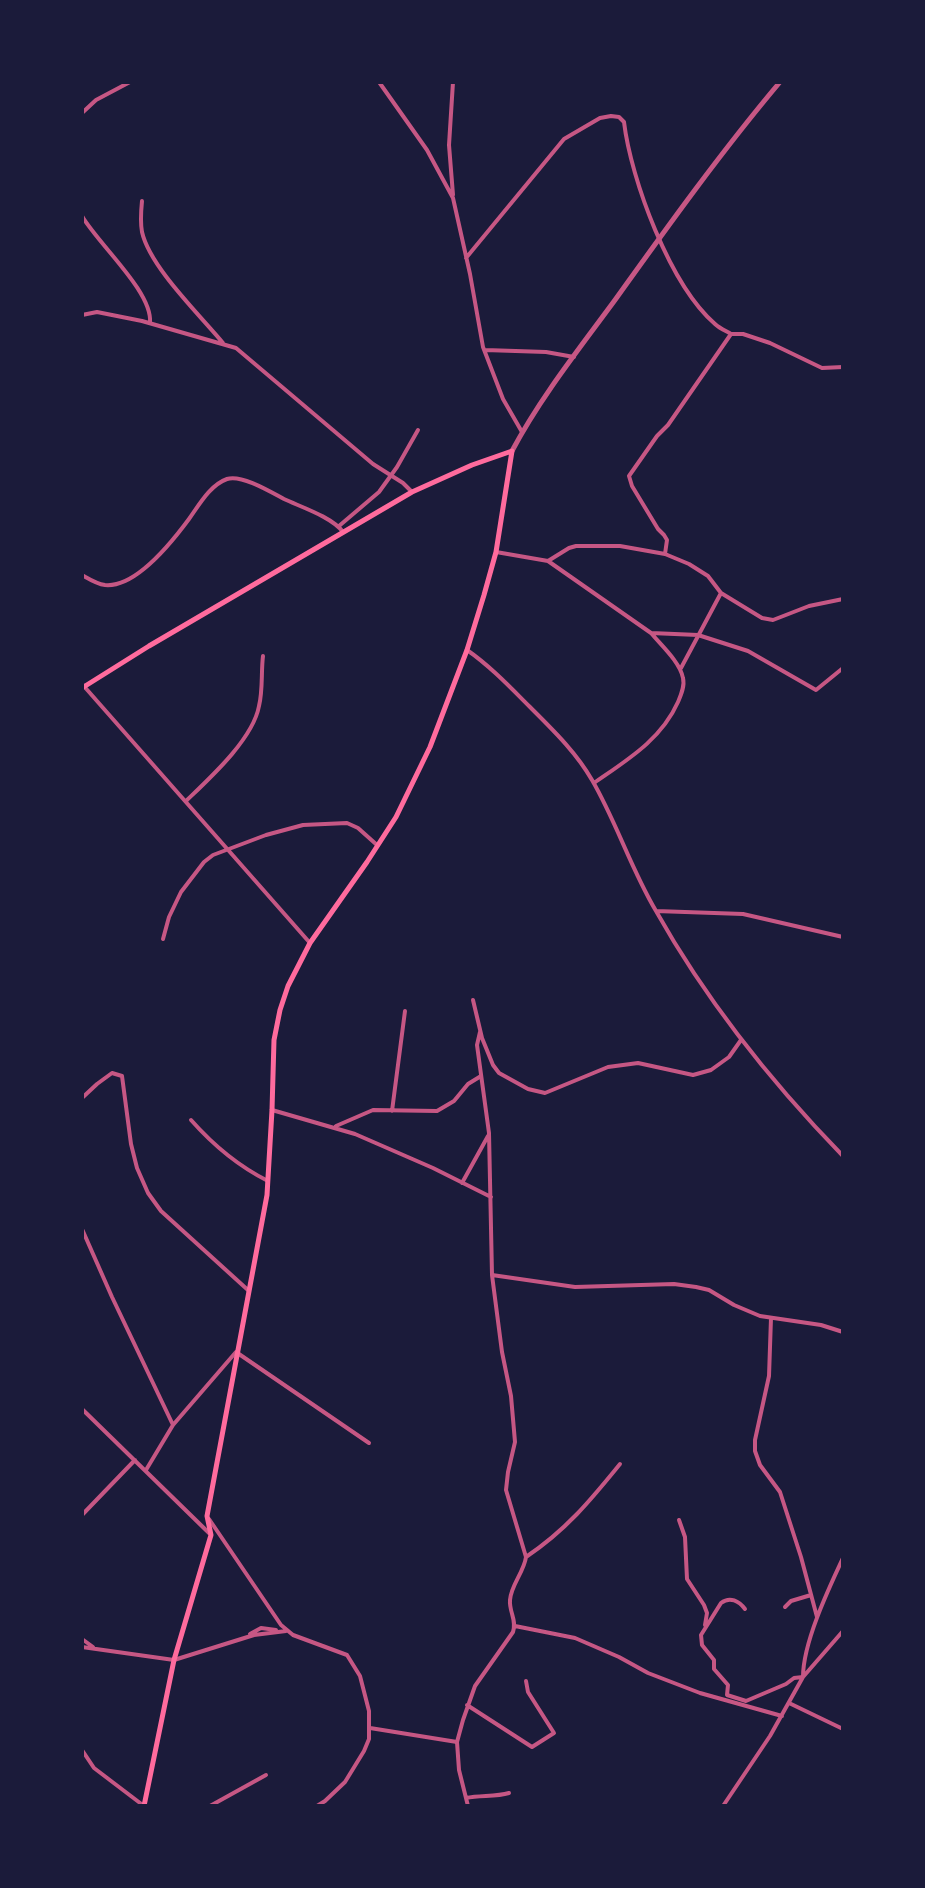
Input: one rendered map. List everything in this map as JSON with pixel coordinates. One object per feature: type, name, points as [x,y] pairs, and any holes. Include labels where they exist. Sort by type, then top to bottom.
[{"type":"main road","points":[[83,686],[216,608],[341,529],[412,492],[512,451],[496,552],[467,650],[430,747],[411,789],[377,845],[310,943],[288,986],[280,1010],[274,1040],[268,1181],[207,1516],[211,1535],[174,1660],[144,1806]]},
{"type":"street","points":[[82,113],[96,100],[130,82]]},
{"type":"street","points":[[379,82],[427,150],[453,198]]},
{"type":"street","points":[[453,82],[449,145],[453,198],[484,350],[503,399],[522,432]]},
{"type":"street","points":[[512,451],[574,357],[660,238],[780,82]]},
{"type":"street","points":[[466,258],[564,139],[600,118],[619,117],[624,122],[648,214],[687,290],[715,324],[731,334],[743,334],[770,343],[822,368],[843,367]]},
{"type":"street","points":[[142,201],[140,219],[147,247],[159,268],[223,343]]},
{"type":"street","points":[[82,216],[145,302],[151,313],[150,323]]},
{"type":"street","points":[[82,315],[97,312],[150,323],[236,348],[373,464],[412,492]]},
{"type":"street","points":[[665,554],[667,540],[632,486],[629,476],[731,334]]},
{"type":"street","points":[[484,350],[546,352],[574,357]]},
{"type":"street","points":[[82,575],[106,585],[136,576],[187,522],[204,499],[228,478],[240,478],[341,529],[391,475],[418,430]]},
{"type":"street","points":[[548,561],[576,546],[620,546],[665,554],[708,576],[721,593],[762,618],[773,620],[809,606],[843,599]]},
{"type":"street","points":[[496,552],[548,561],[651,633],[680,669],[684,681],[671,716],[652,741],[594,783]]},
{"type":"street","points":[[680,669],[721,593]]},
{"type":"street","points":[[651,633],[698,635],[748,651],[816,690],[843,668]]},
{"type":"street","points":[[467,650],[497,674],[584,766],[655,911],[741,1040],[843,1156]]},
{"type":"street","points":[[186,801],[230,756],[254,723],[259,706],[263,656]]},
{"type":"street","points":[[83,686],[310,943]]},
{"type":"street","points":[[163,939],[181,892],[213,855],[303,825],[347,823],[358,828],[377,845]]},
{"type":"street","points":[[655,911],[743,914],[843,937]]},
{"type":"street","points":[[473,1000],[480,1032],[499,1073],[528,1089],[545,1093],[608,1067],[638,1063],[693,1075],[711,1070],[729,1057],[741,1040]]},
{"type":"street","points":[[392,1111],[405,1011]]},
{"type":"street","points":[[468,1806],[459,1770],[457,1742],[475,1686],[513,1632],[515,1626],[510,1597],[525,1566],[526,1557],[506,1490],[515,1442],[492,1275],[489,1133],[477,1045],[480,1032]]},
{"type":"street","points":[[82,1098],[112,1073],[122,1076],[131,1144],[148,1193],[161,1211],[249,1291]]},
{"type":"street","points":[[334,1127],[373,1110],[437,1111],[454,1101],[468,1084],[481,1076]]},
{"type":"street","points":[[272,1110],[355,1134],[491,1197]]},
{"type":"street","points":[[191,1120],[231,1159],[268,1181]]},
{"type":"street","points":[[462,1183],[489,1133]]},
{"type":"street","points":[[82,1229],[173,1425]]},
{"type":"street","points":[[492,1275],[575,1287],[674,1284],[696,1287],[709,1290],[760,1316],[821,1325],[843,1332]]},
{"type":"street","points":[[771,1318],[769,1376],[755,1451],[760,1465],[780,1492],[817,1620]]},
{"type":"street","points":[[146,1470],[173,1425],[236,1352],[369,1443]]},
{"type":"street","points":[[82,1409],[211,1535]]},
{"type":"street","points":[[82,1515],[135,1460]]},
{"type":"street","points":[[526,1557],[567,1526],[620,1464]]},
{"type":"street","points":[[207,1516],[286,1631],[341,1652],[352,1660],[360,1676],[369,1711],[369,1739],[345,1782],[317,1806]]},
{"type":"street","points":[[679,1520],[685,1537],[687,1579],[707,1613],[701,1635],[702,1645],[714,1660],[714,1669],[728,1685],[727,1695],[746,1701],[794,1678],[803,1677]]},
{"type":"street","points":[[803,1677],[805,1654],[843,1558]]},
{"type":"street","points":[[785,1607],[791,1601],[811,1595]]},
{"type":"street","points":[[705,1627],[725,1600],[734,1600],[745,1609]]},
{"type":"street","points":[[515,1626],[575,1638],[648,1673],[700,1693],[782,1716]]},
{"type":"street","points":[[82,1647],[174,1660],[254,1635],[286,1631]]},
{"type":"street","points":[[723,1806],[782,1716],[803,1677],[843,1631]]},
{"type":"street","points":[[82,1639],[95,1648]]},
{"type":"street","points":[[467,1705],[532,1747],[554,1733],[528,1692],[526,1681]]},
{"type":"street","points":[[789,1703],[843,1729]]},
{"type":"street","points":[[370,1728],[457,1742]]},
{"type":"street","points":[[82,1750],[94,1768],[144,1806]]},
{"type":"street","points":[[210,1806],[266,1775]]},
{"type":"street","points":[[466,1798],[496,1797],[509,1793]]}]
